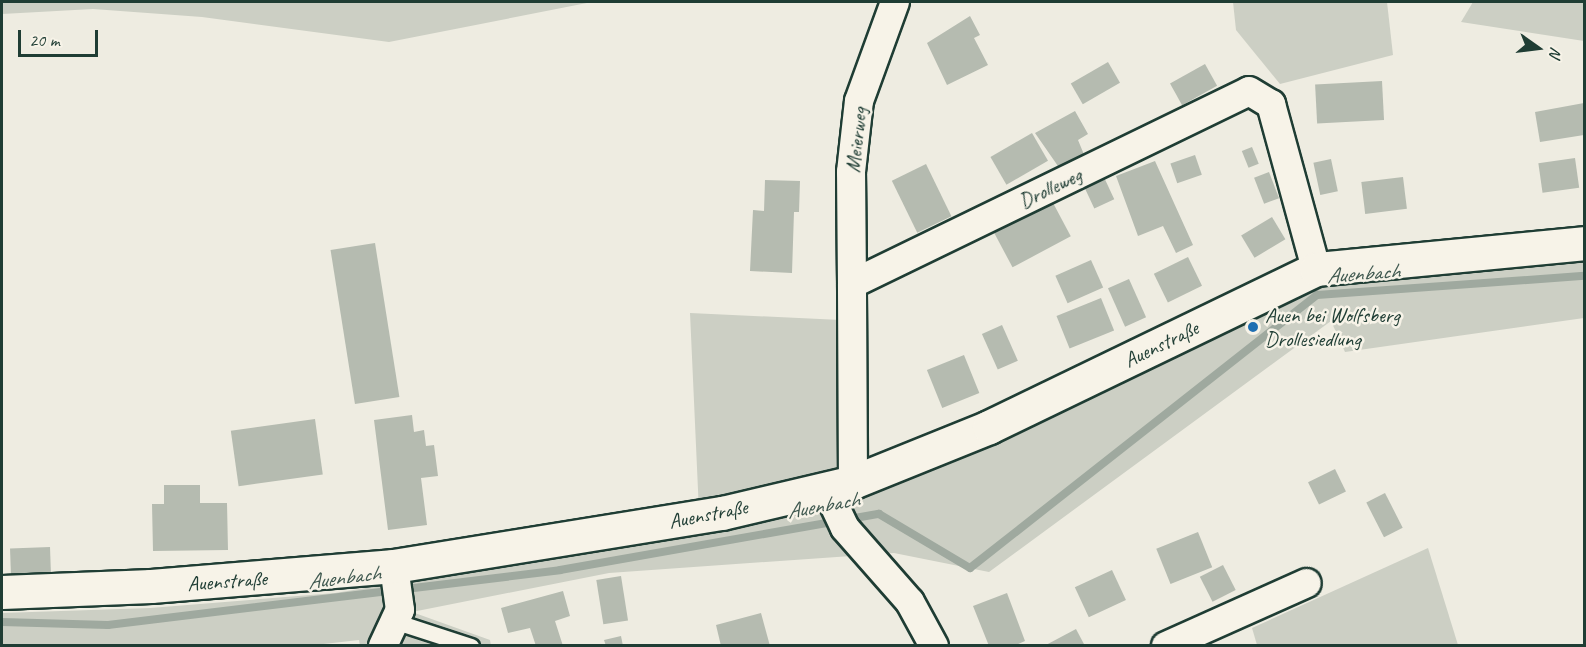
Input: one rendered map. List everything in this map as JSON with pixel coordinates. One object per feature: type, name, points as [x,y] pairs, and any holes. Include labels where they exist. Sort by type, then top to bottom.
[{"type":"street","name":"Meierweg","points":[[852,284],[851,171],[858,101],[895,2]]},
{"type":"street","name":"Drolleweg","points":[[852,284],[1249,91],[1271,104],[1316,270]]},
{"type":"street","name":"Auenstraße","points":[[2,592],[395,573],[722,513],[840,502],[989,427],[1316,270],[1584,243]]},
{"type":"street","points":[[852,284],[840,502],[910,602],[934,645]]},
{"type":"street","points":[[393,626],[395,573]]},
{"type":"street","points":[[1166,645],[1307,583]]},
{"type":"lane","points":[[393,626],[471,645]]},
{"type":"shaded area","points":[[2,2],[592,2],[389,42],[202,17],[93,9],[2,14]]},
{"type":"shaded area","points":[[1233,2],[1387,2],[1393,55],[1280,84],[1236,30]]},
{"type":"shaded area","points":[[1473,2],[1584,2],[1584,41],[1461,22]]},
{"type":"shaded area","points":[[1584,257],[1584,318],[1345,352],[1331,321],[989,572],[894,553],[609,573],[412,612],[490,640],[491,646],[360,646],[359,640],[306,646],[2,645],[2,613],[150,608],[335,593],[700,534],[690,313],[862,321],[871,466],[877,488],[1005,439],[1164,357],[1318,285]]},
{"type":"shaded area","points":[[1428,548],[1458,645],[1257,645],[1252,628]]},
{"type":"building","points":[[970,16],[980,35],[974,38],[988,65],[947,85],[927,43]]},
{"type":"building","points":[[1108,62],[1120,83],[1083,104],[1071,84]]},
{"type":"building","points":[[1205,64],[1217,86],[1182,105],[1170,83]]},
{"type":"building","points":[[1382,81],[1384,120],[1317,123],[1315,85]]},
{"type":"building","points":[[1584,103],[1584,135],[1540,142],[1535,112]]},
{"type":"building","points":[[1075,111],[1088,134],[1078,140],[1085,157],[1060,169],[1035,133]]},
{"type":"building","points":[[1032,133],[1048,161],[1006,185],[990,157]]},
{"type":"building","points":[[1252,147],[1259,164],[1249,168],[1242,151]]},
{"type":"building","points":[[1195,155],[1202,175],[1177,183],[1170,163]]},
{"type":"building","points":[[1575,158],[1579,188],[1543,193],[1538,163]]},
{"type":"building","points":[[1331,159],[1338,191],[1320,195],[1313,163]]},
{"type":"building","points":[[1155,161],[1193,245],[1176,253],[1163,226],[1138,236],[1116,176]]},
{"type":"building","points":[[926,164],[951,216],[917,233],[892,181]]},
{"type":"building","points":[[1269,172],[1279,198],[1264,204],[1254,178]]},
{"type":"building","points":[[1102,173],[1114,199],[1094,209],[1082,182]]},
{"type":"building","points":[[1403,177],[1407,209],[1365,214],[1361,182]]},
{"type":"building","points":[[765,180],[800,181],[799,212],[794,212],[792,273],[750,271],[753,210],[764,211]]},
{"type":"building","points":[[1052,201],[1071,236],[1013,267],[994,232]]},
{"type":"building","points":[[1272,217],[1285,239],[1255,258],[1241,236]]},
{"type":"building","points":[[375,243],[399,397],[355,404],[331,250]]},
{"type":"building","points":[[1188,257],[1202,286],[1168,302],[1154,274]]},
{"type":"building","points":[[1091,260],[1103,287],[1068,303],[1055,276]]},
{"type":"building","points":[[1129,279],[1146,317],[1125,327],[1108,288]]},
{"type":"building","points":[[1101,298],[1114,330],[1070,348],[1056,316]]},
{"type":"building","points":[[1002,325],[1018,361],[998,370],[982,334]]},
{"type":"building","points":[[964,355],[979,393],[942,408],[927,370]]},
{"type":"building","points":[[412,415],[414,432],[424,430],[426,446],[434,445],[438,476],[421,478],[427,525],[388,530],[374,420]]},
{"type":"building","points":[[315,419],[323,474],[239,486],[231,431]]},
{"type":"building","points":[[1335,469],[1346,491],[1319,505],[1308,482]]},
{"type":"building","points":[[164,485],[200,485],[200,503],[227,503],[228,550],[153,551],[152,504],[164,504]]},
{"type":"building","points":[[1385,493],[1403,528],[1384,537],[1366,503]]},
{"type":"building","points":[[1198,532],[1212,567],[1171,584],[1156,549]]},
{"type":"building","points":[[50,547],[51,576],[11,577],[10,548]]},
{"type":"building","points":[[1223,565],[1236,590],[1213,602],[1200,577]]},
{"type":"building","points":[[1112,570],[1126,600],[1089,617],[1075,587]]},
{"type":"building","points":[[621,576],[628,620],[603,624],[596,580]]},
{"type":"building","points":[[563,591],[570,616],[555,621],[563,646],[536,646],[530,628],[508,633],[501,608]]},
{"type":"building","points":[[1007,593],[1025,641],[1014,646],[989,646],[973,606]]},
{"type":"building","points":[[761,613],[770,646],[721,646],[716,625]]},
{"type":"building","points":[[1076,629],[1085,646],[1044,646]]},
{"type":"building","points":[[621,636],[623,646],[606,646],[604,640]]},
{"type":"waterway","name":"Auenbach","points":[[2,622],[108,625],[560,570],[879,514],[970,568],[1317,295],[1584,276]]},
{"type":"place","name":"Auen bei Wolfsberg Drollesiedlung","points":[[1253,327]]}]
